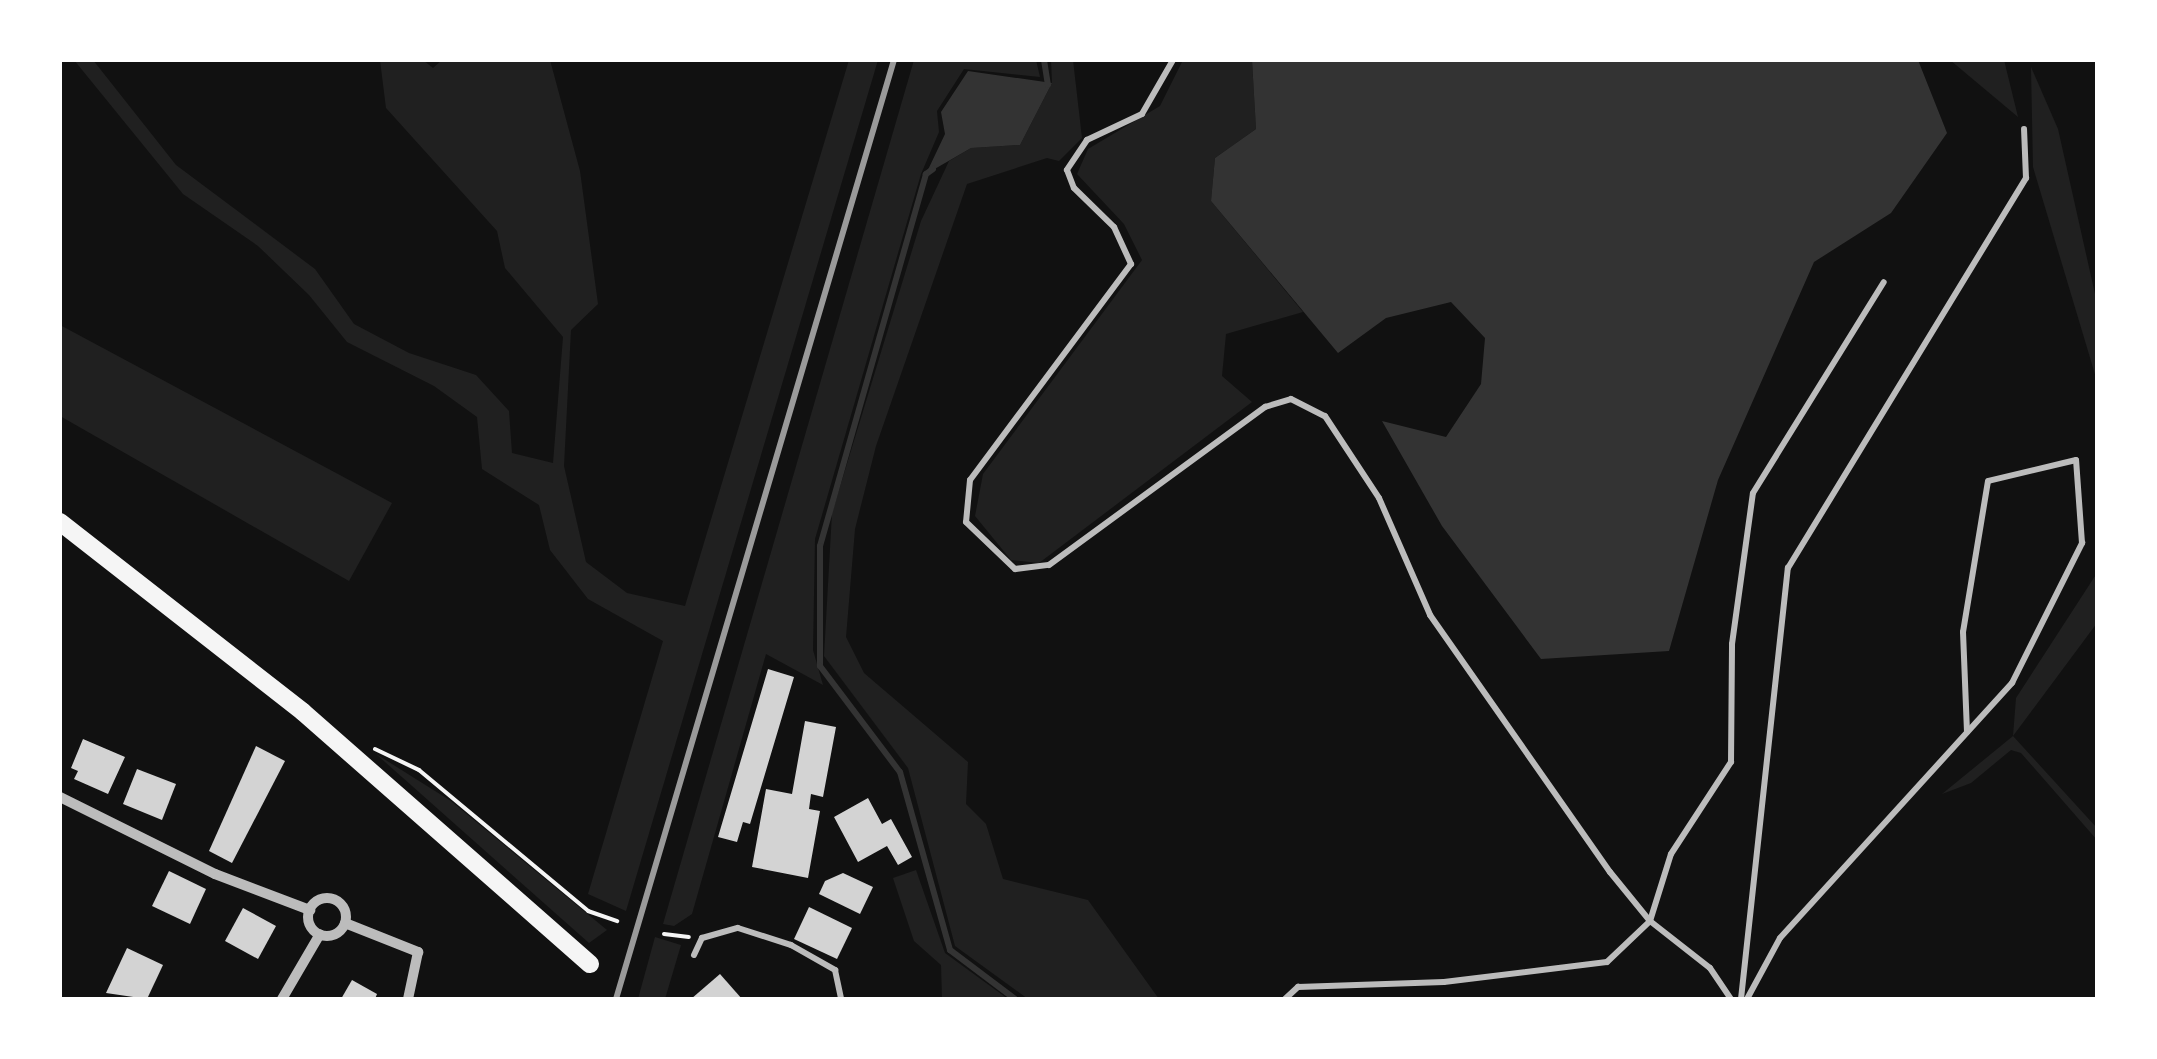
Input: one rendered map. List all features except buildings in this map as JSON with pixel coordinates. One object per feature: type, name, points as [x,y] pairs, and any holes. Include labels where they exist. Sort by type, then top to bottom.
[{"type":"main road","points":[[60,522],[340,744],[590,964]]},
{"type":"street","points":[[60,797],[215,874],[310,910],[320,934]]},
{"type":"street","points":[[310,910],[323,898],[335,900],[345,923],[418,952],[408,999]]},
{"type":"street","points":[[320,934],[334,934],[345,923]]},
{"type":"street","points":[[282,999],[320,934]]},
{"type":"lane","points":[[1172,60],[1142,114],[1087,140],[1067,170],[1074,188],[1114,227],[1131,264],[970,480],[966,522],[1014,569],[1049,565],[1265,406],[1291,399],[1324,416],[1380,498],[1430,615],[1650,921],[1710,968],[1731,999]]},
{"type":"lane","points":[[1744,999],[1788,568],[2026,178],[2024,129]]},
{"type":"lane","points":[[1285,999],[1298,987],[1444,982],[1606,962],[1650,921],[1671,854],[1731,762],[1732,644],[1753,493],[1884,282]]},
{"type":"lane","points":[[1744,999],[1780,938],[2012,683],[2082,543],[2076,460],[1988,482],[1964,632],[1966,732]]},
{"type":"lane","points":[[694,955],[702,938],[738,928],[791,945],[836,970],[841,999]]},
{"type":"path","points":[[340,744],[386,751],[419,770],[588,911],[617,921]]},
{"type":"path","points":[[664,934],[702,938]]},
{"type":"shaded area","points":[[74,60],[93,60],[176,165],[315,269],[354,324],[409,353],[476,375],[509,411],[512,453],[553,463],[563,337],[505,268],[497,231],[386,108],[380,60],[423,60],[433,68],[442,60],[550,60],[580,171],[598,304],[571,330],[564,466],[586,562],[627,593],[685,606],[849,60],[878,60],[626,911],[588,894],[663,641],[588,599],[550,550],[539,505],[482,469],[477,417],[434,386],[347,342],[309,295],[258,246],[183,194]]},
{"type":"shaded area","points":[[914,60],[1036,60],[1040,77],[964,69],[937,111],[939,132],[921,174],[815,539],[813,650],[823,685],[766,654],[692,914],[674,926],[663,924]]},
{"type":"shaded area","points":[[1051,60],[1073,60],[1082,138],[1059,161],[1047,158],[967,184],[876,446],[855,529],[846,637],[864,673],[968,762],[966,804],[986,824],[1003,879],[1088,900],[1159,999],[1028,999],[955,946],[908,768],[824,656],[832,513],[921,221],[949,161],[971,148],[1020,145],[1052,83]]},
{"type":"shaded area","points":[[1183,60],[1252,60],[1256,129],[1215,158],[1211,201],[1303,312],[1226,334],[1222,376],[1252,402],[1039,563],[1011,560],[975,516],[983,474],[1142,260],[1124,224],[1077,174],[1088,149],[1160,106]]},
{"type":"shaded area","points":[[1252,60],[1918,60],[1947,133],[1891,213],[1814,262],[1718,480],[1669,651],[1541,659],[1442,526],[1382,421],[1446,437],[1481,384],[1485,338],[1451,302],[1386,318],[1338,353],[1211,201],[1215,158],[1256,129]]},
{"type":"shaded area","points":[[1950,60],[2004,60],[2018,117]]},
{"type":"shaded area","points":[[2031,67],[2058,129],[2097,303],[2097,381],[2033,167]]},
{"type":"shaded area","points":[[968,71],[1052,83],[1020,145],[971,148],[926,174],[945,134],[941,112]]},
{"type":"shaded area","points":[[60,325],[392,503],[349,581],[60,416]]},
{"type":"shaded area","points":[[2097,573],[2097,623],[2013,736],[2016,698]]},
{"type":"shaded area","points":[[2013,736],[2097,828],[2097,840],[2021,753],[2011,750],[1971,783],[1942,794]]},
{"type":"shaded area","points":[[376,754],[451,801],[607,930],[589,943]]},
{"type":"shaded area","points":[[916,870],[945,953],[1008,999],[942,999],[941,965],[914,941],[893,878]]},
{"type":"shaded area","points":[[655,937],[681,945],[665,999],[638,999]]},
{"type":"waterway","points":[[1044,60],[1048,85]]},
{"type":"waterway","points":[[933,169],[926,174],[820,546],[820,666],[900,772],[950,950],[1015,999]]},
{"type":"railway","points":[[616,999],[894,60]]}]
